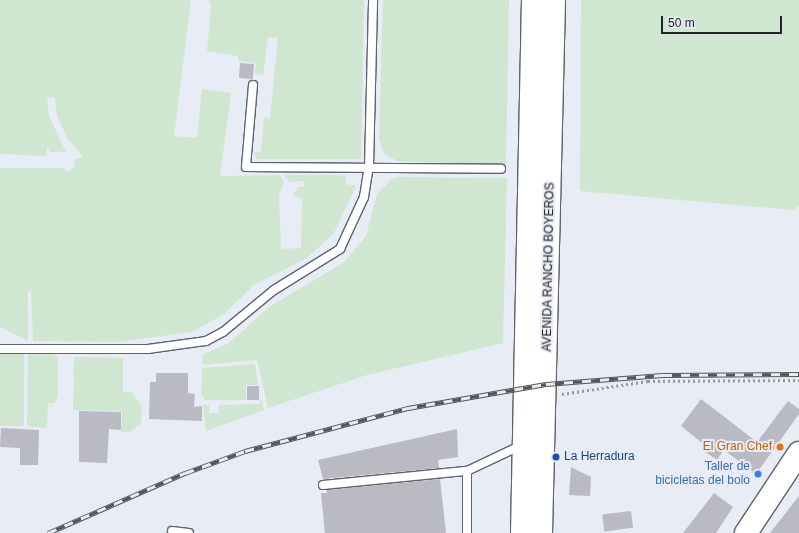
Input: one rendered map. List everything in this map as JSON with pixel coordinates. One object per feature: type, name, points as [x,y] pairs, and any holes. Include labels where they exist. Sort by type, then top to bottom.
[{"type":"main road","name":"AVENIDA RANCHO BOYEROS","points":[[527,532],[524,444],[533,0]]},
{"type":"main road","name":"AVENIDA RANCHO BOYEROS","points":[[527,532],[546,396],[554,0]]},
{"type":"main road","points":[[746,533],[799,453]]},
{"type":"lane","points":[[0,349],[167,348],[206,341],[223,332],[274,290],[340,249],[364,197],[369,167],[373,0]]},
{"type":"lane","points":[[253,85],[246,167],[501,169]]},
{"type":"lane","points":[[324,485],[467,471],[524,444]]},
{"type":"lane","points":[[467,471],[467,533]]},
{"type":"lane","points":[[172,531],[189,533]]},
{"type":"path","points":[[546,396],[648,381],[799,380]]},
{"type":"green space","points":[[0,0],[191,0],[174,136],[197,138],[202,89],[231,93],[220,176],[280,175],[284,182],[279,194],[281,249],[301,248],[302,199],[293,195],[298,187],[304,187],[304,181],[289,182],[284,175],[346,175],[346,184],[356,186],[334,233],[307,258],[254,285],[223,315],[191,332],[118,342],[33,341],[31,290],[28,292],[28,341],[0,327],[0,168],[63,168],[67,172],[74,168],[75,159],[83,157],[68,139],[57,116],[55,98],[47,98],[49,116],[66,152],[50,152],[47,147],[47,156],[0,154]]},
{"type":"green space","points":[[209,0],[364,0],[361,159],[256,159],[254,152],[261,152],[264,117],[270,118],[278,38],[268,37],[263,75],[255,74],[256,63],[238,61],[238,56],[207,51],[211,6]]},
{"type":"green space","points":[[383,0],[509,0],[506,165],[397,161],[383,153],[379,138]]},
{"type":"green space","points":[[581,0],[799,0],[799,205],[793,210],[580,191]]},
{"type":"green space","points":[[399,177],[507,178],[503,343],[367,375],[268,408],[257,360],[203,365],[202,355],[229,343],[269,307],[343,263],[366,236],[377,194],[392,179]]},
{"type":"green space","points":[[0,354],[24,354],[24,426],[0,426]]},
{"type":"green space","points":[[53,354],[58,358],[58,397],[54,403],[48,403],[47,428],[27,426],[28,355]]},
{"type":"green space","points":[[74,357],[123,358],[123,392],[132,392],[142,407],[141,424],[130,432],[121,432],[122,411],[73,410]]},
{"type":"green space","points":[[255,364],[258,385],[246,385],[246,400],[204,400],[204,395],[201,395],[202,368]]},
{"type":"green space","points":[[260,396],[264,410],[206,431],[203,405],[209,405],[209,413],[219,413],[219,405],[260,404]]},
{"type":"building","points":[[240,63],[254,64],[253,79],[239,78]]},
{"type":"building","points":[[156,373],[188,373],[188,393],[195,394],[194,407],[202,406],[202,421],[149,419],[150,382],[156,382]]},
{"type":"building","points":[[247,386],[259,386],[259,400],[247,400]]},
{"type":"building","points":[[701,399],[757,442],[788,401],[799,409],[799,414],[756,474],[724,450],[717,460],[704,451],[707,447],[681,426]]},
{"type":"building","points":[[79,411],[121,412],[121,430],[109,429],[107,463],[79,462]]},
{"type":"building","points":[[1,428],[39,430],[38,465],[20,465],[20,448],[0,447]]},
{"type":"building","points":[[457,429],[458,457],[438,460],[439,468],[323,479],[318,460]]},
{"type":"building","points":[[571,467],[591,477],[590,496],[569,495]]},
{"type":"building","points":[[440,479],[446,533],[325,533],[321,493],[327,493],[326,490]]},
{"type":"building","points":[[714,493],[733,507],[716,533],[683,533]]},
{"type":"building","points":[[799,496],[799,533],[770,533]]},
{"type":"building","points":[[631,511],[633,528],[604,531],[602,515]]},
{"type":"railway","points":[[48,533],[185,473],[245,451],[408,408],[546,384],[663,375],[799,374]]},
{"type":"place","name":"El Gran Chef","points":[[780,447]]},
{"type":"place","name":"La Herradura","points":[[556,457]]},
{"type":"place","name":"Taller de bicicletas del bolo","points":[[758,474]]}]
